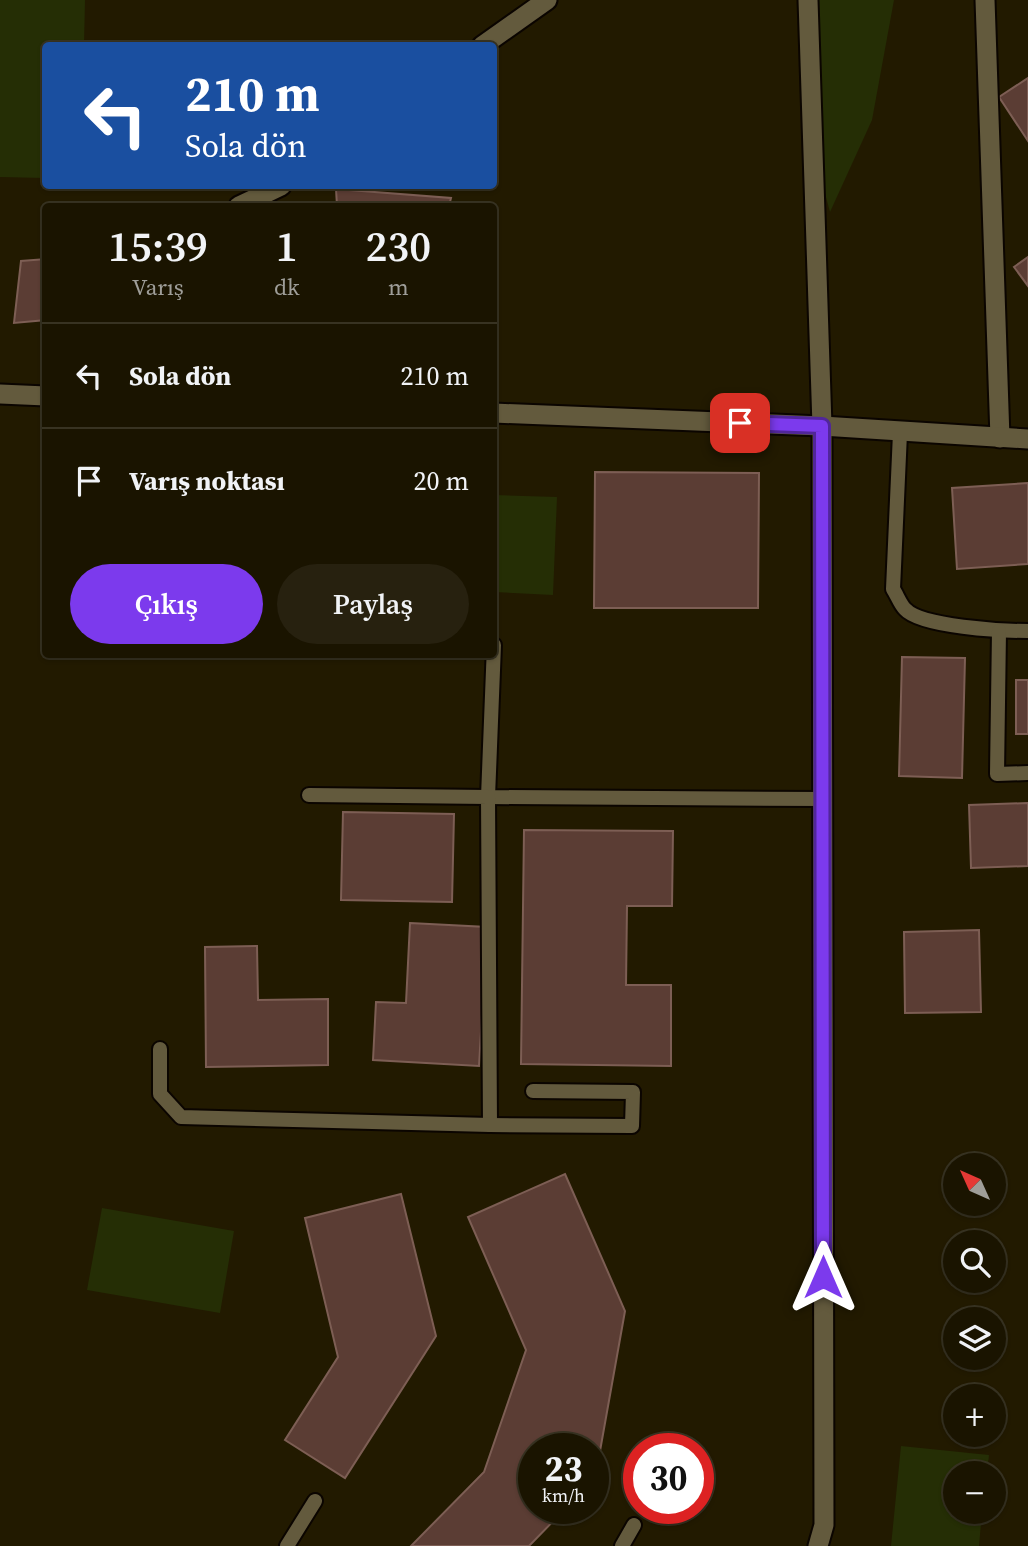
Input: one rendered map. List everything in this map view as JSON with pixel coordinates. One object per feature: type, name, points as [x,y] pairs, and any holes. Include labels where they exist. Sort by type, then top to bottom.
[{"type":"street","points":[[488,42],[547,0]]},
{"type":"street","points":[[808,0],[822,426],[824,1525],[818,1546]]},
{"type":"street","points":[[985,0],[1000,438]]},
{"type":"street","points":[[245,203],[275,189]]},
{"type":"street","points":[[0,394],[42,396]]},
{"type":"street","points":[[497,413],[822,426],[1028,439]]},
{"type":"lane","points":[[900,433],[893,589],[905,610],[942,623],[999,631],[1028,631]]},
{"type":"lane","points":[[999,631],[997,774],[1028,773]]},
{"type":"lane","points":[[489,1125],[488,797],[493,658]]},
{"type":"lane","points":[[309,795],[823,799]]},
{"type":"lane","points":[[160,1049],[160,1094],[181,1117],[632,1126],[633,1092],[533,1091]]},
{"type":"lane","points":[[287,1546],[316,1501]]},
{"type":"lane","points":[[622,1546],[634,1525]]},
{"type":"green space","points":[[0,0],[85,0],[84,42],[42,42],[42,178],[0,177]]},
{"type":"green space","points":[[819,0],[894,0],[872,120],[830,212],[823,186]]},
{"type":"green space","points":[[497,495],[557,497],[553,595],[497,592]]},
{"type":"green space","points":[[102,1208],[234,1231],[220,1313],[87,1290]]},
{"type":"green space","points":[[901,1446],[989,1455],[988,1461],[943,1461],[943,1524],[981,1524],[979,1546],[891,1546]]},
{"type":"building","points":[[1028,78],[1028,141],[999,97]]},
{"type":"building","points":[[336,189],[451,198],[450,203],[337,203]]},
{"type":"building","points":[[1028,257],[1028,286],[1014,267]]},
{"type":"building","points":[[42,259],[42,320],[14,323],[21,261]]},
{"type":"building","points":[[595,472],[759,473],[758,608],[594,608]]},
{"type":"building","points":[[1028,483],[1028,564],[957,569],[952,488]]},
{"type":"building","points":[[902,657],[965,658],[962,778],[899,776]]},
{"type":"building","points":[[1016,680],[1028,680],[1028,734],[1016,734]]},
{"type":"building","points":[[1028,803],[1028,866],[971,868],[969,805]]},
{"type":"building","points":[[343,812],[454,814],[452,902],[341,900]]},
{"type":"building","points":[[524,830],[673,831],[672,906],[627,906],[626,985],[671,985],[671,1066],[521,1064]]},
{"type":"building","points":[[410,923],[487,927],[479,1066],[373,1060],[376,1002],[406,1003]]},
{"type":"building","points":[[979,930],[981,1012],[905,1013],[904,932]]},
{"type":"building","points":[[257,946],[258,1000],[328,999],[328,1065],[206,1067],[205,947]]},
{"type":"building","points":[[565,1174],[625,1311],[603,1433],[518,1433],[518,1524],[550,1524],[529,1546],[411,1546],[484,1472],[526,1350],[468,1217]]},
{"type":"building","points":[[401,1194],[436,1336],[345,1478],[285,1440],[338,1357],[305,1218]]},
{"type":"route","points":[[740,423],[822,426],[823,1277]]}]
